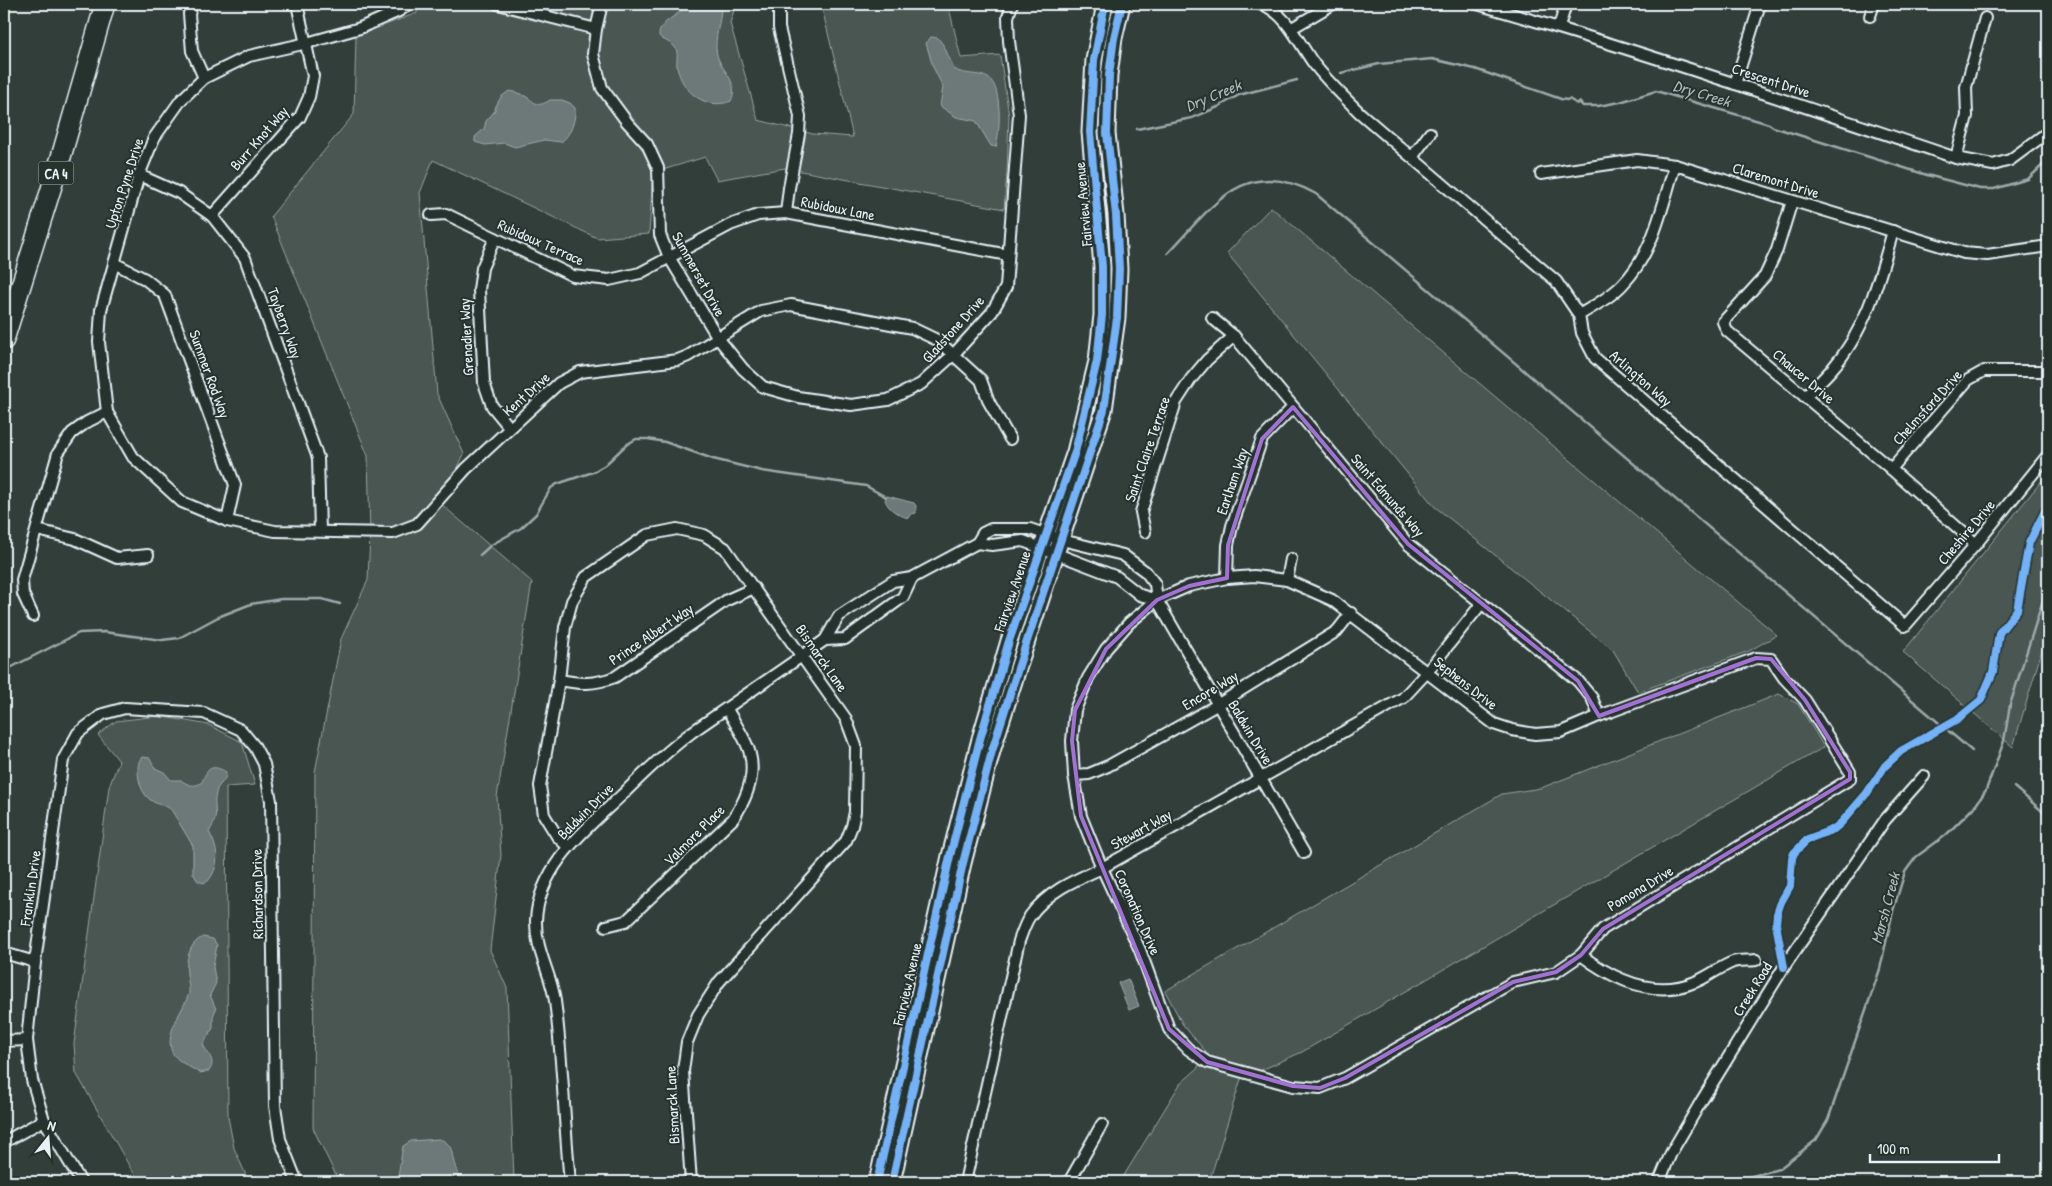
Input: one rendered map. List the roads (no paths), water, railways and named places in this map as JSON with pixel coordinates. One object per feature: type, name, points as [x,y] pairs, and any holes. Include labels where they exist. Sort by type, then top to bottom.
[{"type":"highway","name":"CA 4","points":[[4,316],[96,4]]},
{"type":"highway","name":"CA 4","points":[[4,340],[61,157],[105,4]]},
{"type":"street","points":[[192,4],[189,14],[192,51],[204,78]]},
{"type":"street","name":"Burr Knot Way","points":[[212,216],[300,117],[309,97],[313,76],[298,4]]},
{"type":"street","name":"Upton Pyne Drive","points":[[107,412],[99,342],[101,310],[139,175],[154,138],[181,100],[204,78],[249,56],[307,43],[360,28],[399,11],[410,4]]},
{"type":"street","points":[[498,4],[596,29]]},
{"type":"street","name":"Summerset Drive","points":[[602,4],[596,29],[594,54],[602,88],[627,122],[647,144],[658,168],[660,235],[669,257],[718,338]]},
{"type":"street","points":[[779,4],[778,28],[800,116],[799,134],[788,188],[786,213]]},
{"type":"street","name":"Gladstone Drive","points":[[718,338],[743,369],[763,386],[798,397],[851,405],[888,400],[921,384],[954,354],[992,312],[1006,287],[1019,115],[1009,41],[1008,17],[1012,4]]},
{"type":"street","name":"Fairview Avenue","points":[[877,1182],[946,874],[978,748],[1009,641],[1075,452],[1097,361],[1102,315],[1102,266],[1090,132],[1094,60],[1105,4]]},
{"type":"street","name":"Fairview Avenue","points":[[892,1182],[963,863],[990,760],[1020,659],[1104,410],[1117,318],[1119,269],[1116,216],[1107,133],[1109,75],[1114,38],[1122,4]]},
{"type":"street","name":"Arlington Way","points":[[1261,4],[1267,6],[1292,28],[1314,63],[1331,85],[1360,113],[1556,281],[1579,315],[1582,332],[1595,358],[1904,626]]},
{"type":"street","points":[[1292,28],[1333,4]]},
{"type":"street","name":"Crescent Drive","points":[[1477,4],[1736,84],[1956,158],[1993,165],[2010,160],[2048,132]]},
{"type":"street","points":[[1559,28],[1566,4]]},
{"type":"street","points":[[1736,84],[1760,4]]},
{"type":"street","points":[[1870,16],[1874,4]]},
{"type":"street","points":[[1956,158],[1967,116],[1966,87],[1985,18]]},
{"type":"street","points":[[1412,156],[1430,133]]},
{"type":"street","name":"Claremont Drive","points":[[1541,174],[1637,160],[1674,165],[1964,253],[1988,255],[2048,246]]},
{"type":"street","points":[[1579,315],[1601,302],[1623,284],[1640,261],[1652,240],[1674,165]]},
{"type":"street","name":"Tayberry Way","points":[[139,175],[179,193],[212,216],[245,258],[318,458],[320,532]]},
{"type":"street","name":"Chaucer Drive","points":[[1792,200],[1777,250],[1765,276],[1724,322],[1727,331],[1891,469],[1976,544]]},
{"type":"street","name":"Rubidoux Lane","points":[[669,257],[730,225],[758,215],[786,213],[1008,255]]},
{"type":"street","name":"Rubidoux Terrace","points":[[431,215],[446,214],[573,276],[609,280],[640,273],[669,257]]},
{"type":"street","points":[[1805,397],[1833,368],[1857,332],[1876,290],[1893,232]]},
{"type":"street","name":"Grenadier Way","points":[[495,238],[482,268],[479,290],[484,383],[492,406],[510,428]]},
{"type":"street","name":"Summer Rod Way","points":[[114,264],[145,279],[165,295],[235,485],[227,521]]},
{"type":"street","name":"Kent Drive","points":[[107,412],[133,457],[182,502],[227,521],[275,531],[393,533],[418,524],[466,469],[559,383],[580,372],[678,360],[688,356],[761,312],[791,305],[912,328],[937,340],[981,380],[989,402],[1010,439]]},
{"type":"street","name":"Saint Edmunds Way","points":[[1212,318],[1234,336],[1408,544],[1578,681],[1592,698],[1599,716]]},
{"type":"street","name":"Saint Claire Terrace","points":[[1145,532],[1141,512],[1176,402],[1202,366],[1234,336]]},
{"type":"street","name":"Chelmsford Drive","points":[[1891,469],[1968,380],[1984,371],[2048,371]]},
{"type":"street","name":"Earlham Way","points":[[1227,578],[1228,544],[1232,526],[1262,439],[1293,407]]},
{"type":"street","points":[[33,616],[22,594],[22,580],[58,453],[72,433],[87,422],[107,412]]},
{"type":"street","name":"Cheshire Drive","points":[[1904,626],[1976,544],[2048,455]]},
{"type":"street","name":"Bismarck Lane","points":[[568,847],[557,836],[544,815],[540,786],[559,680],[565,628],[572,601],[586,577],[647,535],[677,529],[704,535],[725,548],[846,719],[856,746],[855,812],[846,841],[719,982],[698,1015],[687,1042],[683,1071],[691,1182]]},
{"type":"street","name":"Baldwin Drive","points":[[570,1182],[554,999],[537,944],[536,920],[540,898],[549,876],[568,847],[671,748],[825,640],[839,616],[893,581],[912,578],[977,543],[984,533],[991,529],[1030,529],[1044,542],[1059,547],[1123,555],[1146,572],[1155,584],[1157,600],[1304,853]]},
{"type":"street","points":[[37,530],[75,539],[117,558],[148,555]]},
{"type":"street","name":"Baldwin Drive","points":[[977,543],[992,545],[1044,542],[1059,547],[1117,577],[1140,595],[1157,600]]},
{"type":"street","points":[[1287,580],[1291,559]]},
{"type":"street","name":"Sephens Drive","points":[[1157,600],[1189,586],[1227,578],[1254,576],[1287,580],[1332,600],[1351,613],[1494,724],[1512,730],[1535,734],[1561,732],[1756,658],[1771,659]]},
{"type":"street","name":"Baldwin Drive","points":[[825,640],[845,639],[903,597],[912,578]]},
{"type":"street","name":"Prince Albert Way","points":[[559,680],[577,684],[597,684],[614,677],[727,600],[754,588]]},
{"type":"street","name":"Coronation Drive","points":[[1157,600],[1129,623],[1106,648],[1088,678],[1075,710],[1072,741],[1074,775],[1081,816],[1102,868],[1140,950],[1169,1029],[1188,1049],[1207,1062],[1293,1086],[1320,1088]]},
{"type":"street","name":"Stewart Way","points":[[965,1182],[1019,941],[1029,917],[1048,896],[1069,882],[1102,868],[1403,698],[1427,672],[1482,603]]},
{"type":"street","name":"Encore Way","points":[[1074,775],[1089,774],[1108,766],[1217,705],[1337,632],[1351,613]]},
{"type":"street","name":"Pomona Drive","points":[[1320,1088],[1345,1078],[1513,982],[1556,972],[1581,955],[1603,929],[1850,779],[1850,772],[1805,700],[1784,678],[1771,659]]},
{"type":"street","name":"Franklin Drive","points":[[81,1182],[44,1120],[32,1080],[27,1040],[35,962],[63,760],[78,733],[103,714],[125,708]]},
{"type":"street","name":"Richardson Drive","points":[[125,708],[204,713],[242,730],[255,747],[264,764],[271,801],[274,1106],[280,1139],[297,1182]]},
{"type":"street","name":"Valmore Place","points":[[606,926],[626,921],[733,819],[743,804],[750,782],[750,754],[727,709]]},
{"type":"street","name":"Creek Road","points":[[1659,1182],[1671,1153],[1784,967],[1884,820],[1924,776]]},
{"type":"street","points":[[4,953],[35,962]]},
{"type":"street","points":[[1581,955],[1604,972],[1634,984],[1668,989],[1694,983],[1734,962],[1756,960]]},
{"type":"street","points":[[4,1041],[27,1040]]},
{"type":"street","points":[[4,1142],[44,1120]]},
{"type":"street","points":[[1069,1182],[1102,1124]]},
{"type":"waterway","name":"Dry Creek","points":[[1341,73],[1379,64],[1432,59],[1475,69],[1561,99],[1569,99],[1577,104],[1579,102],[1583,106],[1598,106],[1620,102],[1656,91],[1769,124],[1773,127],[1927,175],[1980,189],[1994,189],[2028,179],[2048,160]]},
{"type":"waterway","name":"Dry Creek","points":[[1137,129],[1192,118],[1218,107],[1239,95],[1297,80]]},
{"type":"waterway","points":[[1168,253],[1216,203],[1232,191],[1250,183],[1269,180],[1291,183],[1316,194],[1972,751]]},
{"type":"waterway","points":[[480,555],[491,545],[521,528],[536,514],[551,488],[557,484],[593,472],[605,465],[626,445],[636,439],[665,442],[713,459],[762,471],[866,486],[886,497]]},
{"type":"waterway","name":"Marsh Creek","points":[[1729,1182],[1779,1169],[1816,1140],[1828,1120],[1880,969],[1893,911],[1905,872],[1916,857],[1946,835],[1976,805],[1986,790],[2004,741],[2010,705],[2048,584]]},
{"type":"waterway","points":[[4,670],[79,633],[104,632],[162,640],[179,638],[218,617],[251,604],[281,599],[322,599],[340,604]]},
{"type":"waterway","points":[[2014,787],[2048,816]]}]
